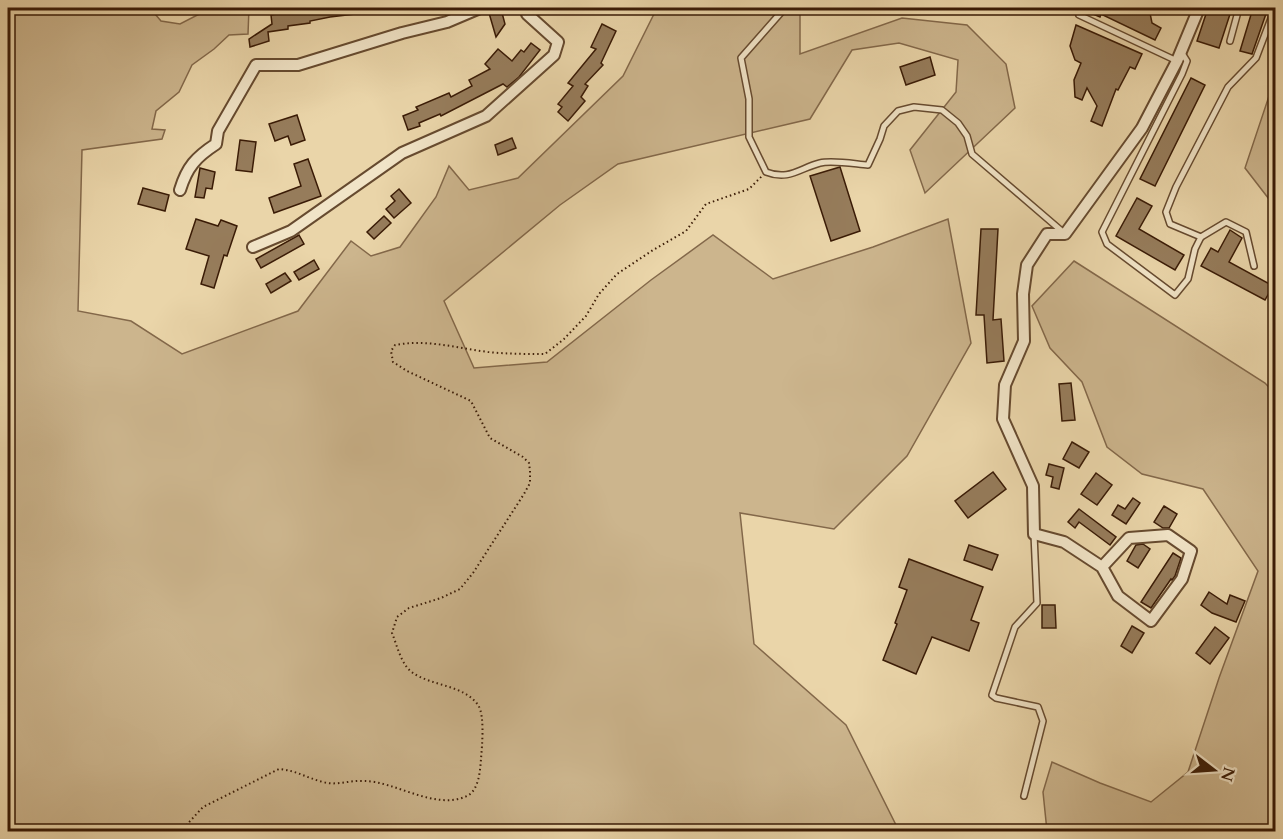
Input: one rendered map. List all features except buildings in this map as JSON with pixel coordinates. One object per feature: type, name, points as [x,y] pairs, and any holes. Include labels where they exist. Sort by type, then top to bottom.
[{"type":"street","points":[[180,190],[184,175],[198,155],[216,144],[218,131],[256,65],[298,65],[402,33],[447,22],[480,8]]},
{"type":"street","points":[[253,247],[291,231],[402,153],[486,116],[554,55],[558,42],[527,14],[526,8]]},
{"type":"street","points":[[1102,567],[1129,538],[1168,536],[1191,551],[1182,579],[1151,621],[1118,596],[1102,567],[1064,543],[1034,534],[1033,486],[1003,419],[1005,385],[1024,341],[1023,294],[1027,266],[1047,234],[1065,234],[1142,128],[1180,56],[1200,8]]},
{"type":"lane","points":[[785,8],[741,58],[749,99],[749,137],[765,172],[774,175],[797,174],[821,163],[868,165],[884,126],[898,111],[914,107],[942,110],[958,123],[966,136],[972,154],[1065,234]]},
{"type":"lane","points":[[1230,41],[1239,8]]},
{"type":"lane","points":[[1201,237],[1170,224],[1166,212],[1176,187],[1228,87],[1256,58],[1275,8]]},
{"type":"lane","points":[[1079,15],[1180,56],[1187,61],[1102,232],[1107,244],[1175,295],[1188,279],[1195,249],[1201,237],[1226,222],[1246,232],[1254,266]]},
{"type":"lane","points":[[1024,795],[1043,721],[1038,707],[996,698],[992,694],[1015,627],[1037,603],[1034,534]]},
{"type":"path","points":[[180,831],[203,807],[279,769],[324,782],[341,784],[364,780],[432,798],[452,799],[467,796],[476,788],[483,740],[480,707],[473,699],[465,695],[411,673],[402,659],[392,633],[397,617],[409,608],[441,598],[460,589],[473,573],[530,483],[529,463],[523,457],[490,438],[471,401],[400,367],[393,362],[391,351],[395,345],[404,343],[446,344],[488,352],[545,354],[564,339],[586,316],[599,294],[617,274],[686,231],[706,204],[750,189],[765,172]]},
{"type":"shaded area","points":[[8,8],[150,8],[161,21],[180,24],[211,8],[249,8],[248,34],[229,35],[192,65],[179,92],[156,111],[152,129],[165,130],[162,139],[82,150],[78,311],[131,321],[182,354],[298,311],[351,241],[371,256],[400,247],[436,197],[449,166],[469,190],[518,178],[623,76],[657,8],[800,8],[800,54],[902,18],[967,25],[1006,64],[1015,108],[925,193],[910,150],[956,92],[958,60],[899,43],[852,50],[810,119],[618,164],[560,205],[444,301],[474,368],[547,362],[651,280],[713,235],[773,279],[873,247],[948,219],[971,343],[907,456],[834,529],[740,513],[754,644],[846,725],[899,831],[8,831]]},
{"type":"shaded area","points":[[1275,78],[1276,207],[1245,168]]},
{"type":"shaded area","points":[[1074,261],[1265,383],[1275,394],[1275,831],[1047,831],[1043,792],[1052,762],[1151,802],[1188,772],[1258,571],[1203,489],[1142,474],[1107,447],[1082,382],[1050,348],[1032,306]]}]
